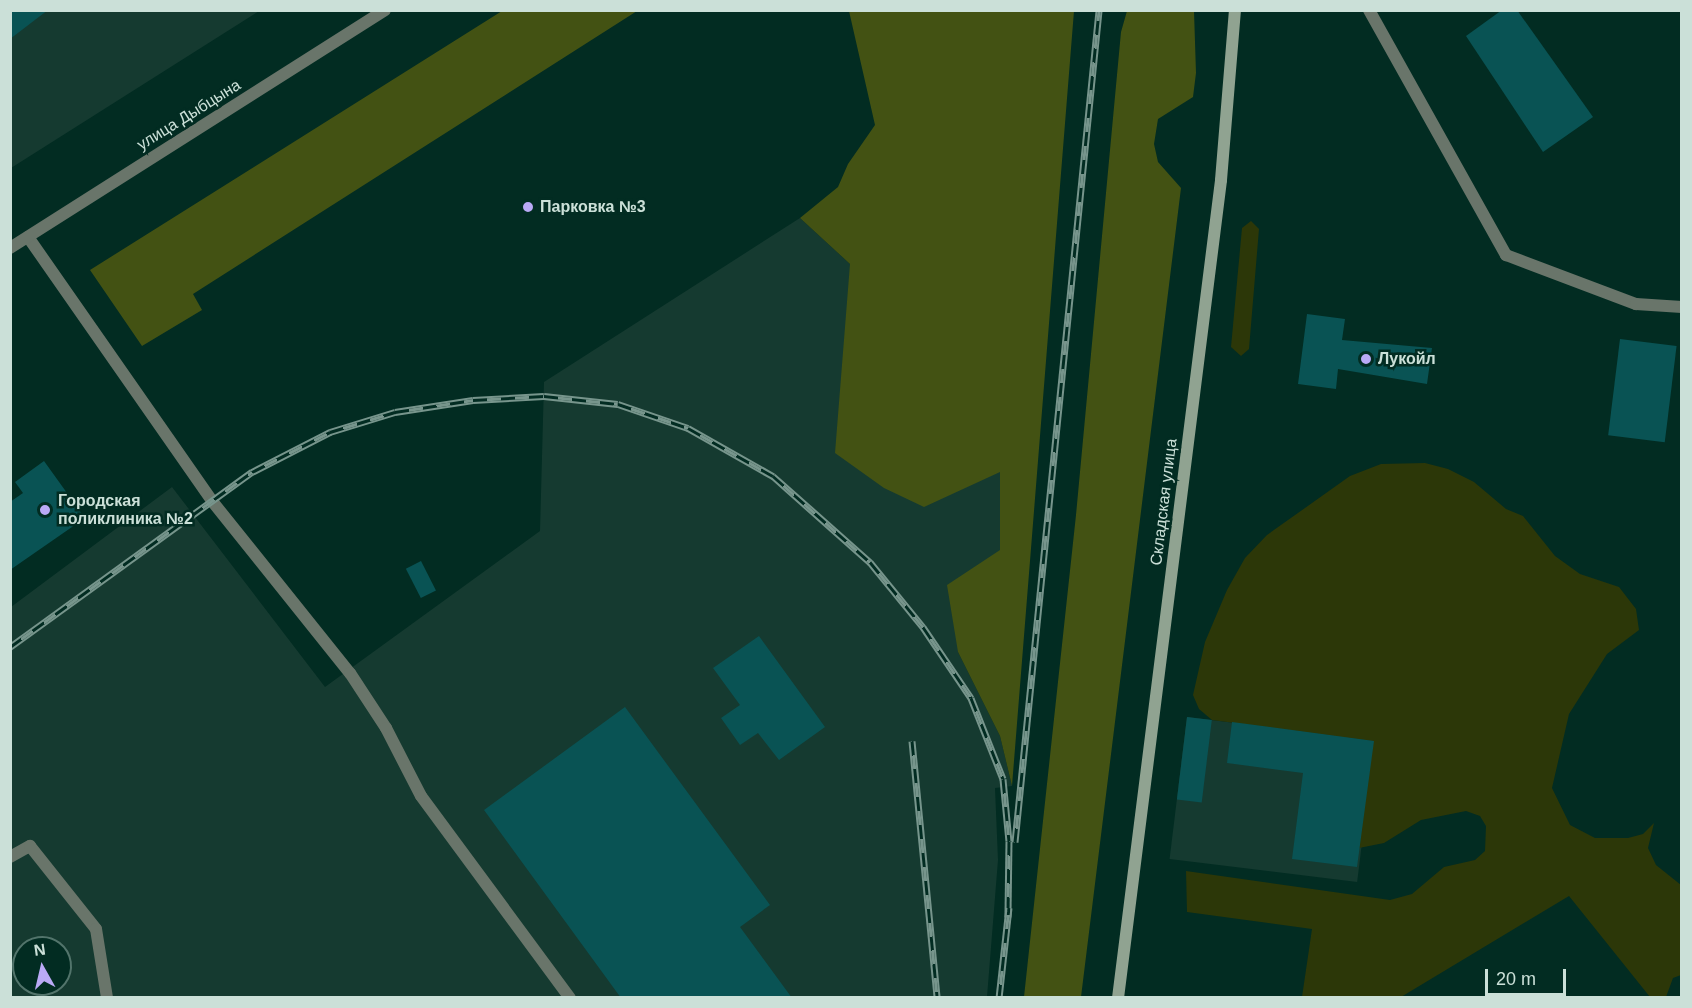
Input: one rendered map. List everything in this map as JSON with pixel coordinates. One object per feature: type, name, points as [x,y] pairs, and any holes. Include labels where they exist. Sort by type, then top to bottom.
[{"type":"street","name":"улица Дыбцына","points":[[10,248],[385,10]]},
{"type":"street","name":"Складская улица","points":[[1118,998],[1219,192],[1235,10]]},
{"type":"street","points":[[1369,10],[1506,255],[1636,304],[1682,308]]},
{"type":"street","points":[[28,237],[212,501],[350,673],[386,728],[421,796],[570,998]]},
{"type":"street","points":[[10,857],[30,846],[96,929],[107,998]]},
{"type":"shaded area","points":[[11,11],[259,11],[11,168]]},
{"type":"shaded area","points":[[800,218],[850,264],[1000,471],[1001,551],[958,652],[1000,736],[1012,786],[995,788],[998,860],[987,997],[11,998],[11,607],[172,487],[325,687],[540,531],[544,382]]},
{"type":"shaded area","points":[[1187,717],[1375,740],[1357,882],[1170,859]]},
{"type":"green space","points":[[502,11],[637,11],[193,294],[202,310],[142,346],[90,270]]},
{"type":"green space","points":[[849,11],[1074,11],[1012,786],[1000,736],[958,652],[947,585],[1000,550],[1000,472],[924,507],[884,488],[835,453],[850,264],[800,218],[838,187],[848,164],[875,125]]},
{"type":"green space","points":[[1127,11],[1194,11],[1196,73],[1193,97],[1158,119],[1154,144],[1158,162],[1181,188],[1081,997],[1024,997],[1076,515],[1121,32]]},
{"type":"green space","points":[[1251,221],[1259,229],[1249,349],[1241,356],[1231,347],[1242,228]]},
{"type":"green space","points":[[1425,463],[1448,469],[1474,482],[1506,509],[1523,516],[1555,556],[1580,574],[1619,587],[1636,609],[1639,630],[1607,654],[1569,714],[1552,788],[1570,825],[1595,838],[1628,838],[1643,834],[1654,823],[1648,848],[1656,865],[1681,885],[1681,975],[1673,978],[1666,997],[1650,997],[1569,896],[1401,997],[1302,997],[1312,929],[1187,912],[1186,871],[1390,900],[1412,894],[1444,867],[1475,860],[1485,851],[1486,826],[1480,816],[1466,811],[1421,820],[1384,843],[1359,848],[1373,741],[1212,720],[1199,709],[1193,695],[1205,642],[1227,590],[1245,558],[1267,535],[1350,476],[1381,464]]},
{"type":"building","points":[[10,10],[48,10],[10,39]]},
{"type":"building","points":[[1502,10],[1517,10],[1593,117],[1543,152],[1466,36]]},
{"type":"building","name":"Лукойл","points":[[1307,314],[1345,319],[1342,340],[1432,348],[1427,384],[1338,369],[1336,389],[1298,384]]},
{"type":"building","points":[[1620,339],[1677,346],[1665,442],[1608,435]]},
{"type":"building","name":"Городская поликлиника №2","points":[[44,461],[85,518],[10,570],[10,502],[23,493],[15,482]]},
{"type":"building","points":[[421,561],[436,590],[421,598],[406,569]]},
{"type":"building","points":[[759,636],[825,727],[779,760],[758,733],[740,745],[721,718],[740,705],[713,668]]},
{"type":"building","points":[[625,707],[770,905],[740,927],[792,998],[621,998],[484,810]]},
{"type":"building","points":[[1187,717],[1212,720],[1202,802],[1177,799]]},
{"type":"building","points":[[1232,722],[1374,741],[1357,867],[1292,859],[1303,773],[1227,763]]},
{"type":"railway","points":[[1015,842],[1099,10]]},
{"type":"railway","points":[[10,647],[252,472],[330,432],[395,412],[473,400],[544,396],[618,404],[688,428],[773,476],[870,562],[923,627],[971,698],[1003,779],[1009,841],[1008,917]]},
{"type":"railway","points":[[912,741],[937,998]]},
{"type":"railway","points":[[999,998],[1009,908]]},
{"type":"place","name":"Парковка №3","points":[[528,207]]},
{"type":"place","name":"Лукойл","points":[[1366,359]]},
{"type":"place","name":"Городская поликлиника №2","points":[[45,510]]}]
